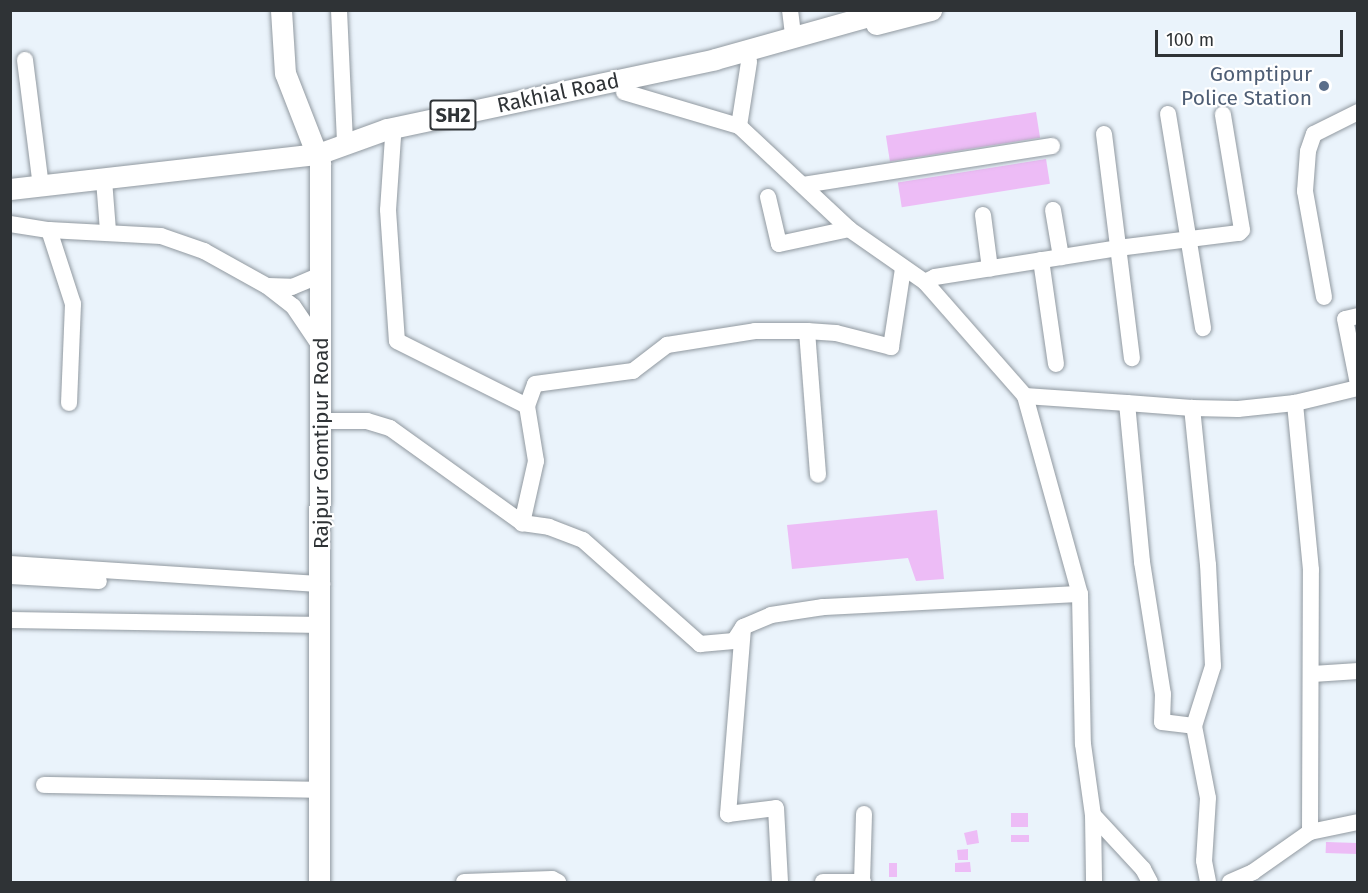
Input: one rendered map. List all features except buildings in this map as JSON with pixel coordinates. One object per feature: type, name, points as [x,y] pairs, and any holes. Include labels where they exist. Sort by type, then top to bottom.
[{"type":"main road","name":"Rajpur Gomtipur Road","points":[[281,10],[285,73],[319,158],[322,625],[319,882]]},
{"type":"main road","name":"Rakhial Road","points":[[319,158],[345,143],[387,129],[715,59],[793,34],[890,10]]},
{"type":"main road","name":"Rakhial Road","points":[[10,189],[319,158],[393,137],[710,75],[796,44],[931,10]]},
{"type":"street","points":[[339,10],[345,143]]},
{"type":"street","points":[[790,10],[793,34]]},
{"type":"street","points":[[25,60],[41,186]]},
{"type":"street","points":[[739,126],[749,62]]},
{"type":"street","points":[[624,92],[739,126],[849,228],[903,269],[925,282],[1025,396],[1080,594],[1083,744],[1093,815],[1094,882]]},
{"type":"street","points":[[1324,297],[1305,191],[1308,151],[1314,134],[1358,111]]},
{"type":"street","points":[[1168,114],[1203,328]]},
{"type":"street","points":[[925,282],[990,268],[1242,230],[1223,115]]},
{"type":"street","points":[[1104,134],[1132,358]]},
{"type":"street","points":[[393,137],[388,210],[397,341],[527,406]]},
{"type":"street","points":[[802,185],[1052,146]]},
{"type":"street","points":[[104,180],[108,231]]},
{"type":"street","points":[[768,198],[779,244],[783,245],[849,228]]},
{"type":"street","points":[[1053,210],[1061,257]]},
{"type":"street","points":[[983,215],[990,268]]},
{"type":"street","points":[[10,224],[49,230],[108,231],[160,236],[204,251],[267,286],[293,306],[320,346]]},
{"type":"street","points":[[49,230],[73,303],[69,403]]},
{"type":"street","points":[[1041,260],[1056,364]]},
{"type":"street","points":[[522,523],[536,461],[527,406],[535,384],[633,371],[667,345],[755,331],[836,333],[891,347],[903,269]]},
{"type":"street","points":[[267,286],[292,287],[320,275]]},
{"type":"street","points":[[1025,396],[1192,408],[1238,409],[1295,403],[1358,386],[1346,319],[1358,316]]},
{"type":"street","points":[[807,331],[818,475]]},
{"type":"street","points":[[1127,403],[1142,562],[1162,694],[1162,722],[1194,726]]},
{"type":"street","points":[[1295,403],[1311,570],[1314,674],[1310,832]]},
{"type":"street","points":[[1192,408],[1208,565],[1213,666],[1194,726],[1208,798],[1204,861],[1208,882]]},
{"type":"street","points":[[321,421],[367,421],[390,428],[522,523],[549,527],[583,540],[700,644],[734,640],[743,627],[771,615],[823,607],[1080,594]]},
{"type":"street","points":[[10,564],[88,575]]},
{"type":"street","points":[[10,576],[88,575],[321,590]]},
{"type":"street","points":[[10,621],[322,625]]},
{"type":"street","points":[[743,627],[728,814],[776,808],[780,882]]},
{"type":"street","points":[[1314,674],[1358,671]]},
{"type":"street","points":[[44,785],[320,790]]},
{"type":"street","points":[[823,882],[862,882],[864,814]]},
{"type":"street","points":[[1093,815],[1143,869],[1150,882]]},
{"type":"street","points":[[1230,882],[1256,877],[1310,832],[1358,822]]},
{"type":"street","points":[[464,882],[558,882]]},
{"type":"place","name":"Gomptipur Police Station","points":[[1324,86]]}]
